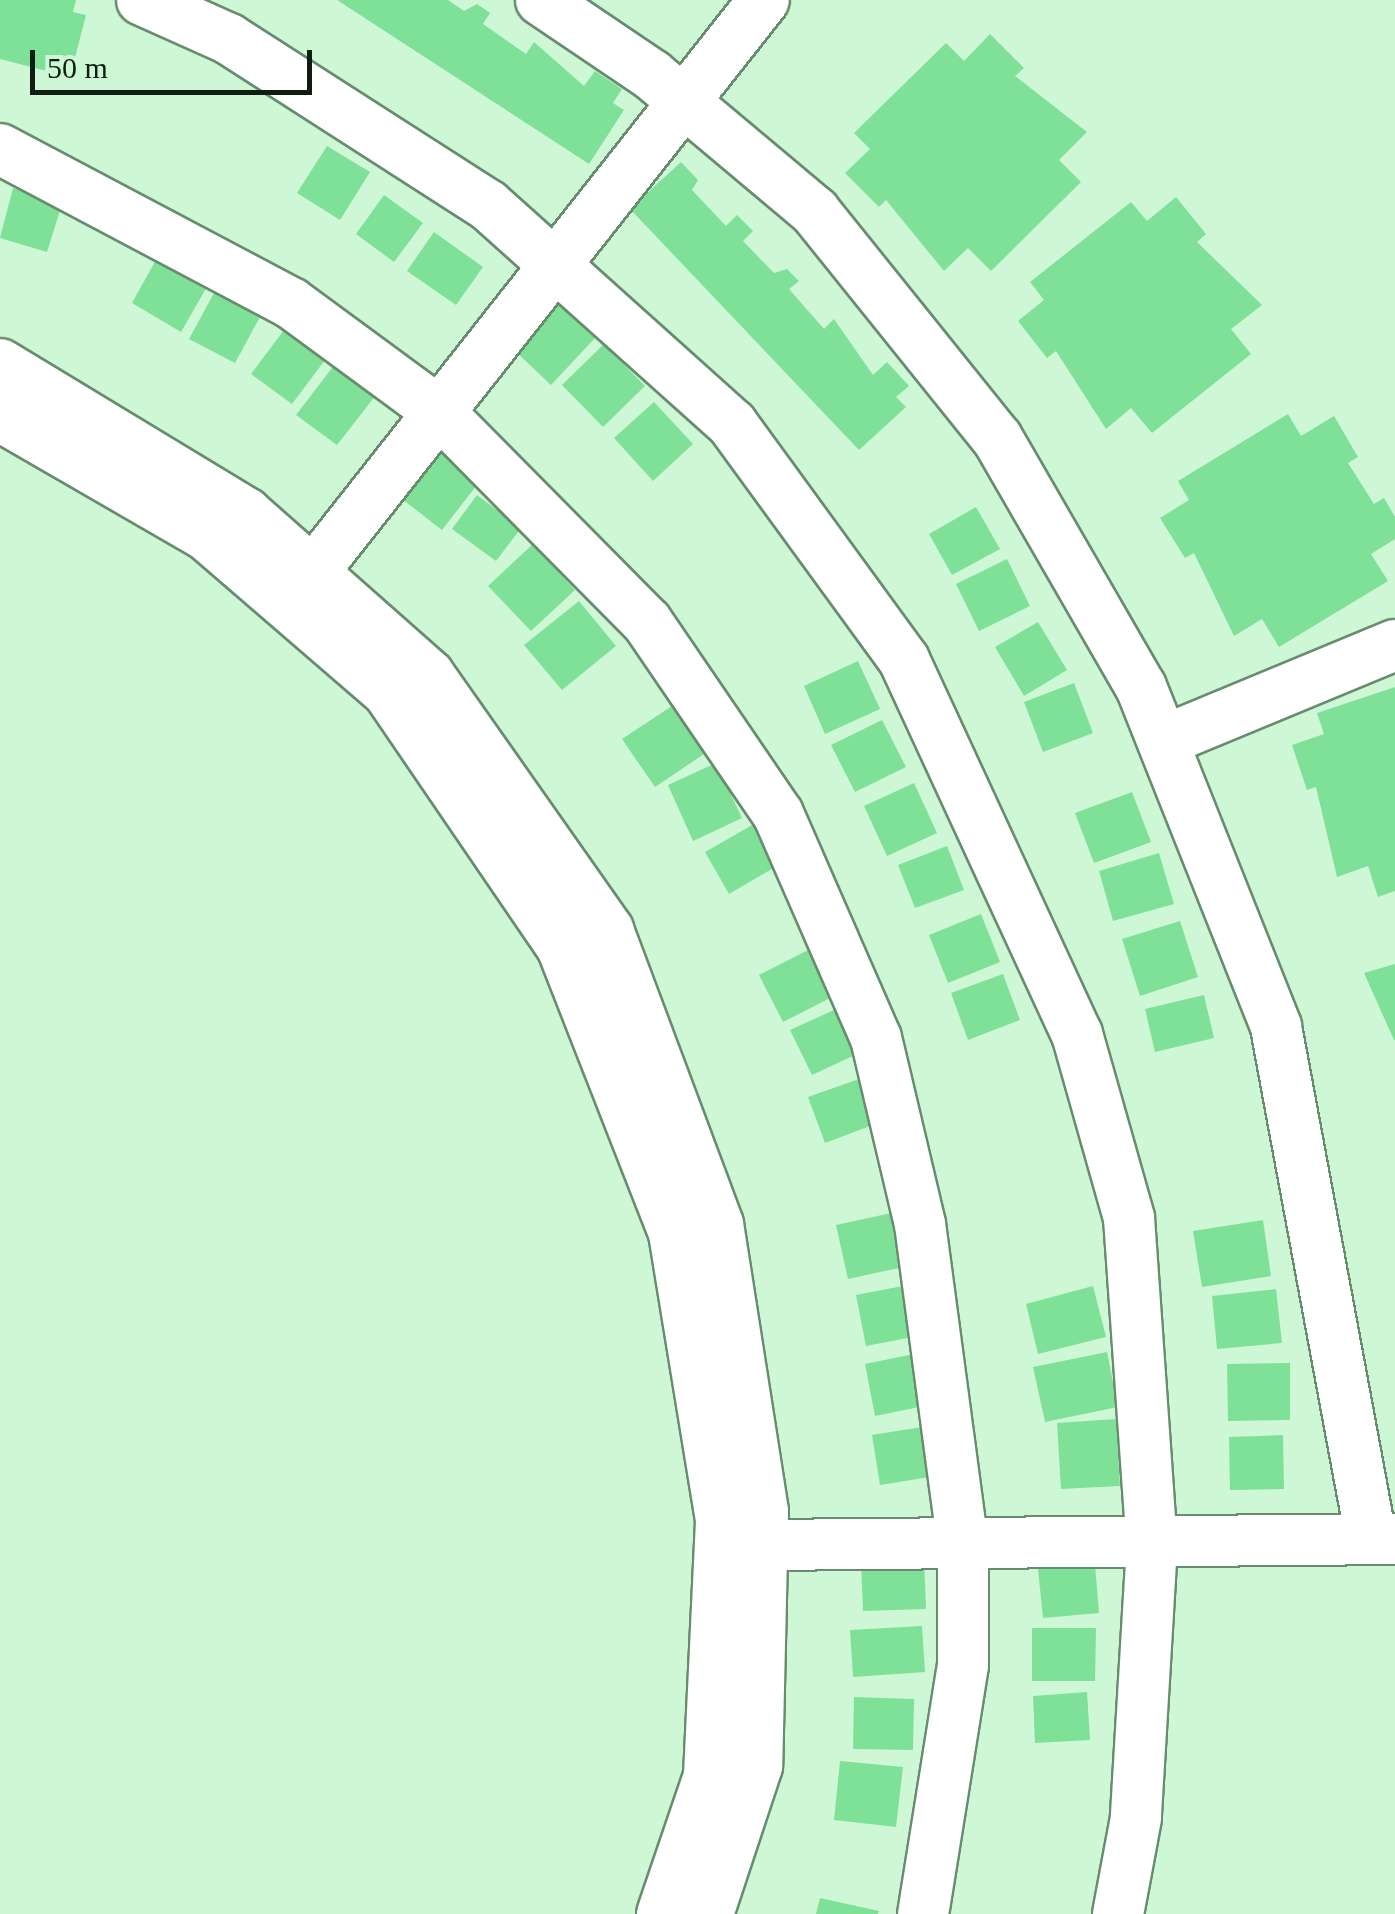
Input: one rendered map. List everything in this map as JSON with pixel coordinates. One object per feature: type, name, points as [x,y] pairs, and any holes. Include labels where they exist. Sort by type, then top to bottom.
[{"type":"street","points":[[142,0],[229,39],[488,205],[732,424],[904,660],[1012,877],[1078,1034],[1128,1218],[1152,1545],[1136,1818],[1118,1914]]},
{"type":"street","points":[[542,0],[684,102],[816,212],[997,438],[1163,741],[1276,1027],[1383,1539],[1152,1545],[762,1545]]},
{"type":"street","points":[[313,572],[764,0]]},
{"type":"street","points":[[0,149],[291,303],[438,411],[647,622],[778,814],[876,1038],[920,1224],[963,1545],[963,1664],[923,1914]]},
{"type":"street","points":[[0,364],[246,512],[429,675],[608,930],[718,1224],[762,1545],[758,1766],[708,1914]]},
{"type":"street","points":[[0,416],[206,534],[388,692],[562,947],[674,1234],[722,1521],[710,1776],[662,1914]]},
{"type":"street","points":[[1163,741],[1395,645]]},
{"type":"building","points":[[0,0],[76,0],[73,12],[86,15],[70,77],[0,59]]},
{"type":"building","points":[[337,0],[448,0],[464,11],[477,4],[490,13],[483,24],[526,54],[534,42],[584,86],[595,71],[622,89],[613,103],[624,110],[589,164]]},
{"type":"building","points":[[990,34],[1024,68],[1015,76],[1087,132],[1059,160],[1081,182],[991,271],[968,248],[944,271],[886,200],[879,207],[845,173],[870,149],[854,133],[946,43],[964,61]]},
{"type":"building","points":[[327,146],[370,172],[340,220],[297,193]]},
{"type":"building","points":[[681,162],[698,180],[692,190],[726,226],[737,215],[753,231],[743,241],[774,273],[787,269],[799,281],[789,289],[824,329],[834,319],[873,375],[887,362],[909,386],[896,397],[906,407],[859,450],[630,209]]},
{"type":"building","points":[[13,188],[62,204],[47,252],[0,238]]},
{"type":"building","points":[[384,195],[423,223],[394,262],[356,234]]},
{"type":"building","points":[[1176,197],[1206,234],[1197,242],[1262,305],[1231,329],[1251,354],[1152,433],[1131,408],[1106,429],[1056,351],[1047,358],[1018,321],[1044,300],[1030,282],[1131,202],[1147,221]]},
{"type":"building","points":[[434,232],[483,267],[456,305],[407,271]]},
{"type":"building","points":[[162,249],[212,278],[181,332],[132,303]]},
{"type":"building","points":[[214,293],[260,317],[235,363],[189,339]]},
{"type":"building","points":[[557,303],[595,338],[551,385],[513,349]]},
{"type":"building","points":[[290,322],[331,352],[292,404],[251,374]]},
{"type":"building","points":[[604,344],[645,386],[603,427],[562,385]]},
{"type":"building","points":[[335,364],[376,395],[337,445],[296,415]]},
{"type":"building","points":[[654,402],[693,444],[653,481],[614,438]]},
{"type":"building","points":[[1288,414],[1301,436],[1334,416],[1358,457],[1348,463],[1374,504],[1384,498],[1395,517],[1395,539],[1371,554],[1388,581],[1279,647],[1262,619],[1234,636],[1194,553],[1185,558],[1160,518],[1189,500],[1178,481]]},
{"type":"building","points":[[444,444],[484,476],[442,530],[402,499]]},
{"type":"building","points":[[477,495],[521,528],[496,561],[452,529]]},
{"type":"building","points":[[976,507],[1000,549],[952,575],[929,534]]},
{"type":"building","points":[[533,544],[575,590],[531,631],[488,586]]},
{"type":"building","points":[[1007,559],[1030,606],[979,631],[956,584]]},
{"type":"building","points":[[579,601],[616,646],[562,690],[524,645]]},
{"type":"building","points":[[1038,622],[1067,670],[1024,696],[995,647]]},
{"type":"building","points":[[858,661],[880,709],[825,734],[804,686]]},
{"type":"building","points":[[1074,683],[1093,733],[1043,752],[1024,702]]},
{"type":"building","points":[[1395,687],[1395,891],[1378,897],[1368,866],[1337,877],[1316,787],[1307,790],[1292,745],[1324,734],[1317,713]]},
{"type":"building","points":[[672,706],[704,754],[655,787],[622,739]]},
{"type":"building","points":[[882,720],[906,767],[855,792],[831,745]]},
{"type":"building","points":[[716,763],[742,818],[693,841],[668,785]]},
{"type":"building","points":[[914,783],[937,833],[887,856],[864,806]]},
{"type":"building","points":[[1132,792],[1151,842],[1094,863],[1075,813]]},
{"type":"building","points":[[754,824],[777,866],[729,894],[705,852]]},
{"type":"building","points":[[947,846],[964,890],[915,908],[898,865]]},
{"type":"building","points":[[1159,853],[1174,904],[1113,921],[1099,871]]},
{"type":"building","points":[[981,914],[1000,962],[948,983],[929,935]]},
{"type":"building","points":[[1180,921],[1198,977],[1140,996],[1122,939]]},
{"type":"building","points":[[814,947],[838,994],[783,1022],[759,975]]},
{"type":"building","points":[[1395,964],[1395,1040],[1394,1040],[1364,973]]},
{"type":"building","points":[[1003,974],[1020,1020],[968,1040],[951,993]]},
{"type":"building","points":[[1204,995],[1214,1038],[1155,1052],[1145,1009]]},
{"type":"building","points":[[834,1010],[855,1055],[812,1075],[790,1030]]},
{"type":"building","points":[[862,1078],[878,1123],[825,1143],[808,1097]]},
{"type":"building","points":[[896,1212],[908,1266],[848,1279],[836,1225]]},
{"type":"building","points":[[1263,1220],[1271,1276],[1202,1287],[1193,1231]]},
{"type":"building","points":[[908,1285],[918,1336],[866,1346],[856,1295]]},
{"type":"building","points":[[1093,1286],[1106,1337],[1038,1354],[1026,1304]]},
{"type":"building","points":[[1276,1289],[1282,1343],[1217,1349],[1212,1296]]},
{"type":"building","points":[[1107,1352],[1118,1407],[1045,1422],[1033,1367]]},
{"type":"building","points":[[919,1353],[929,1405],[875,1416],[865,1364]]},
{"type":"building","points":[[1290,1363],[1290,1420],[1228,1421],[1227,1364]]},
{"type":"building","points":[[1116,1419],[1120,1486],[1061,1489],[1057,1423]]},
{"type":"building","points":[[922,1427],[930,1477],[880,1485],[872,1435]]},
{"type":"building","points":[[1283,1435],[1284,1489],[1230,1490],[1229,1437]]},
{"type":"building","points":[[924,1560],[926,1609],[863,1611],[861,1562]]},
{"type":"building","points":[[1095,1564],[1099,1613],[1043,1618],[1038,1569]]},
{"type":"building","points":[[922,1626],[925,1672],[853,1677],[850,1630]]},
{"type":"building","points":[[1032,1628],[1096,1628],[1095,1681],[1032,1681]]},
{"type":"building","points":[[1087,1692],[1090,1740],[1035,1743],[1033,1696]]},
{"type":"building","points":[[854,1697],[914,1699],[913,1750],[853,1749]]},
{"type":"building","points":[[840,1761],[903,1767],[896,1827],[834,1820]]},
{"type":"building","points":[[820,1898],[879,1911],[816,1914]]}]
